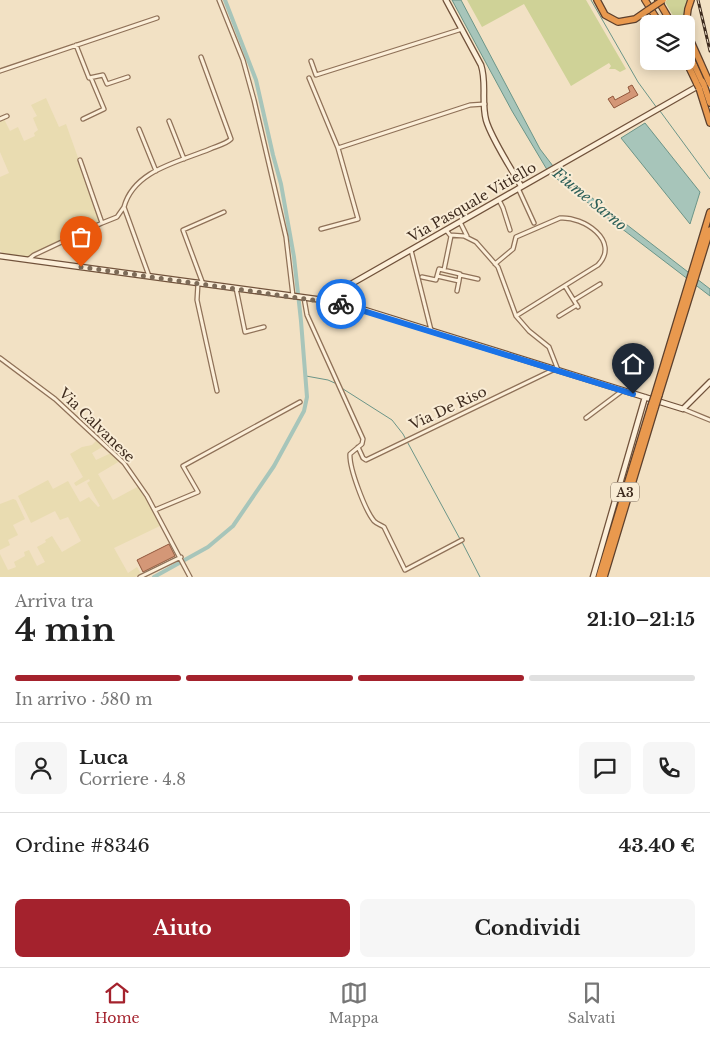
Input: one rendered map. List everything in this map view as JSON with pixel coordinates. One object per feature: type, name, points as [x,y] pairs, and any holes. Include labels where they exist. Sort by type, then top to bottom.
[{"type":"highway","points":[[597,0],[605,15],[618,22],[635,19],[658,0],[667,15]]},
{"type":"highway","points":[[603,0],[606,13],[620,20],[633,17],[663,0]]},
{"type":"highway","points":[[645,0],[654,15]]},
{"type":"highway","points":[[649,0],[658,15]]},
{"type":"highway","points":[[687,15],[692,0]]},
{"type":"highway","points":[[695,59],[710,123]]},
{"type":"highway","points":[[695,68],[710,103]]},
{"type":"highway","points":[[690,70],[702,84]]},
{"type":"highway","name":"A3","points":[[599,577],[696,267],[710,212]]},
{"type":"highway","name":"A3","points":[[696,267],[710,230]]},
{"type":"highway","name":"A3","points":[[604,577],[653,407]]},
{"type":"street","points":[[219,0],[250,83],[298,297],[363,440],[358,447],[350,452],[349,456],[355,479],[372,517],[384,527],[405,570],[461,541]]},
{"type":"street","points":[[446,0],[483,71],[487,123],[520,187],[534,223]]},
{"type":"street","points":[[0,71],[158,18]]},
{"type":"street","points":[[311,61],[316,75],[462,29]]},
{"type":"street","points":[[76,45],[104,109],[83,119]]},
{"type":"street","points":[[29,259],[117,217],[136,183],[156,171],[231,139],[201,57]]},
{"type":"street","points":[[92,78],[103,75],[107,84],[128,77]]},
{"type":"street","points":[[309,78],[338,148],[358,220],[321,229]]},
{"type":"street","name":"Via Pasquale Vitiello","points":[[323,300],[710,79]]},
{"type":"street","points":[[338,148],[470,105],[485,104]]},
{"type":"street","points":[[0,119],[7,116]]},
{"type":"street","points":[[169,121],[184,159]]},
{"type":"street","points":[[139,129],[156,171]]},
{"type":"street","points":[[80,160],[102,224]]},
{"type":"street","points":[[498,200],[503,208],[510,230]]},
{"type":"street","points":[[124,207],[150,277]]},
{"type":"street","points":[[217,391],[196,300],[201,283],[183,230],[224,212]]},
{"type":"street","points":[[496,264],[513,249],[514,239],[517,236],[553,220],[570,219],[597,231],[604,240],[606,248],[603,259],[598,265],[516,316]]},
{"type":"street","points":[[460,222],[467,237]]},
{"type":"street","points":[[458,235],[462,232],[462,227]]},
{"type":"street","points":[[446,230],[451,236]]},
{"type":"street","points":[[451,236],[467,237],[480,246],[496,264],[516,316],[529,331],[549,347],[556,370]]},
{"type":"street","points":[[444,270],[451,236]]},
{"type":"street","points":[[411,250],[431,330]]},
{"type":"street","points":[[0,256],[323,300],[431,330],[683,409],[710,420]]},
{"type":"street","points":[[422,277],[436,280],[439,269],[478,279]]},
{"type":"street","points":[[456,291],[460,275]]},
{"type":"street","points":[[437,276],[459,281]]},
{"type":"street","points":[[574,300],[600,284]]},
{"type":"street","points":[[559,316],[578,306],[565,286]]},
{"type":"street","points":[[236,288],[245,332],[264,327]]},
{"type":"street","name":"Via Calvanese","points":[[0,358],[55,399],[124,463],[155,510],[182,558],[190,577]]},
{"type":"street","name":"Via De Riso","points":[[358,447],[363,458],[366,460],[556,370]]},
{"type":"street","points":[[683,409],[710,382]]},
{"type":"street","points":[[586,418],[622,390]]},
{"type":"street","points":[[593,577],[645,397]]},
{"type":"street","points":[[155,510],[198,492],[183,466],[300,402]]},
{"type":"street","points":[[140,577],[182,558]]},
{"type":"shaded area","points":[[46,98],[59,127],[66,124],[101,222],[28,257],[3,253],[0,250],[0,177],[9,173],[0,152],[0,121],[4,119],[10,131],[18,127],[24,141],[35,136],[34,133],[38,130],[33,118],[37,116],[31,105]]},
{"type":"shaded area","points":[[97,440],[104,446],[92,453],[96,460],[111,453],[120,461],[98,474],[113,500],[139,486],[162,525],[114,548],[128,573],[137,567],[141,574],[135,577],[0,577],[0,554],[8,570],[16,567],[14,562],[25,556],[24,552],[29,550],[37,566],[45,562],[37,547],[52,536],[62,552],[81,541],[68,517],[60,520],[55,511],[31,523],[18,496],[48,480],[53,489],[68,481],[80,502],[89,497],[98,507],[100,506],[87,483],[90,481],[89,479],[76,486],[74,483],[83,477],[70,454],[82,447],[92,445]]},
{"type":"shaded area","points":[[13,499],[16,500],[25,519],[13,525],[18,535],[8,540],[10,545],[0,550],[0,504]]},
{"type":"green space","points":[[467,0],[586,0],[626,69],[620,72],[615,69],[609,69],[611,66],[609,63],[571,86],[524,4],[482,27]]},
{"type":"green space","points":[[667,0],[690,0],[687,15],[673,15],[665,2]]},
{"type":"water","name":"Fiume Sarno","points":[[452,0],[461,0],[540,149],[556,170],[710,289],[710,296],[549,173],[512,111]]},
{"type":"water","points":[[645,123],[700,192],[690,224],[621,138]]},
{"type":"building","points":[[632,85],[638,95],[614,108],[608,99],[613,96],[615,100],[630,92],[628,87]]},
{"type":"building","points":[[169,544],[175,556],[143,572],[137,560]]},
{"type":"waterway","points":[[154,577],[208,547],[233,526],[274,466],[304,411],[307,397],[294,257],[281,184],[256,80],[225,0]]},
{"type":"waterway","points":[[591,0],[638,82],[657,108]]},
{"type":"waterway","points":[[660,111],[710,179]]},
{"type":"waterway","points":[[306,376],[328,380],[337,384]]},
{"type":"waterway","points":[[340,387],[392,420],[403,434],[460,539]]},
{"type":"waterway","points":[[462,542],[480,577]]},
{"type":"railway","points":[[698,0],[710,51]]},
{"type":"way so far","points":[[81,267],[341,304]]},
{"type":"route","points":[[341,304],[431,330],[633,394]]}]
